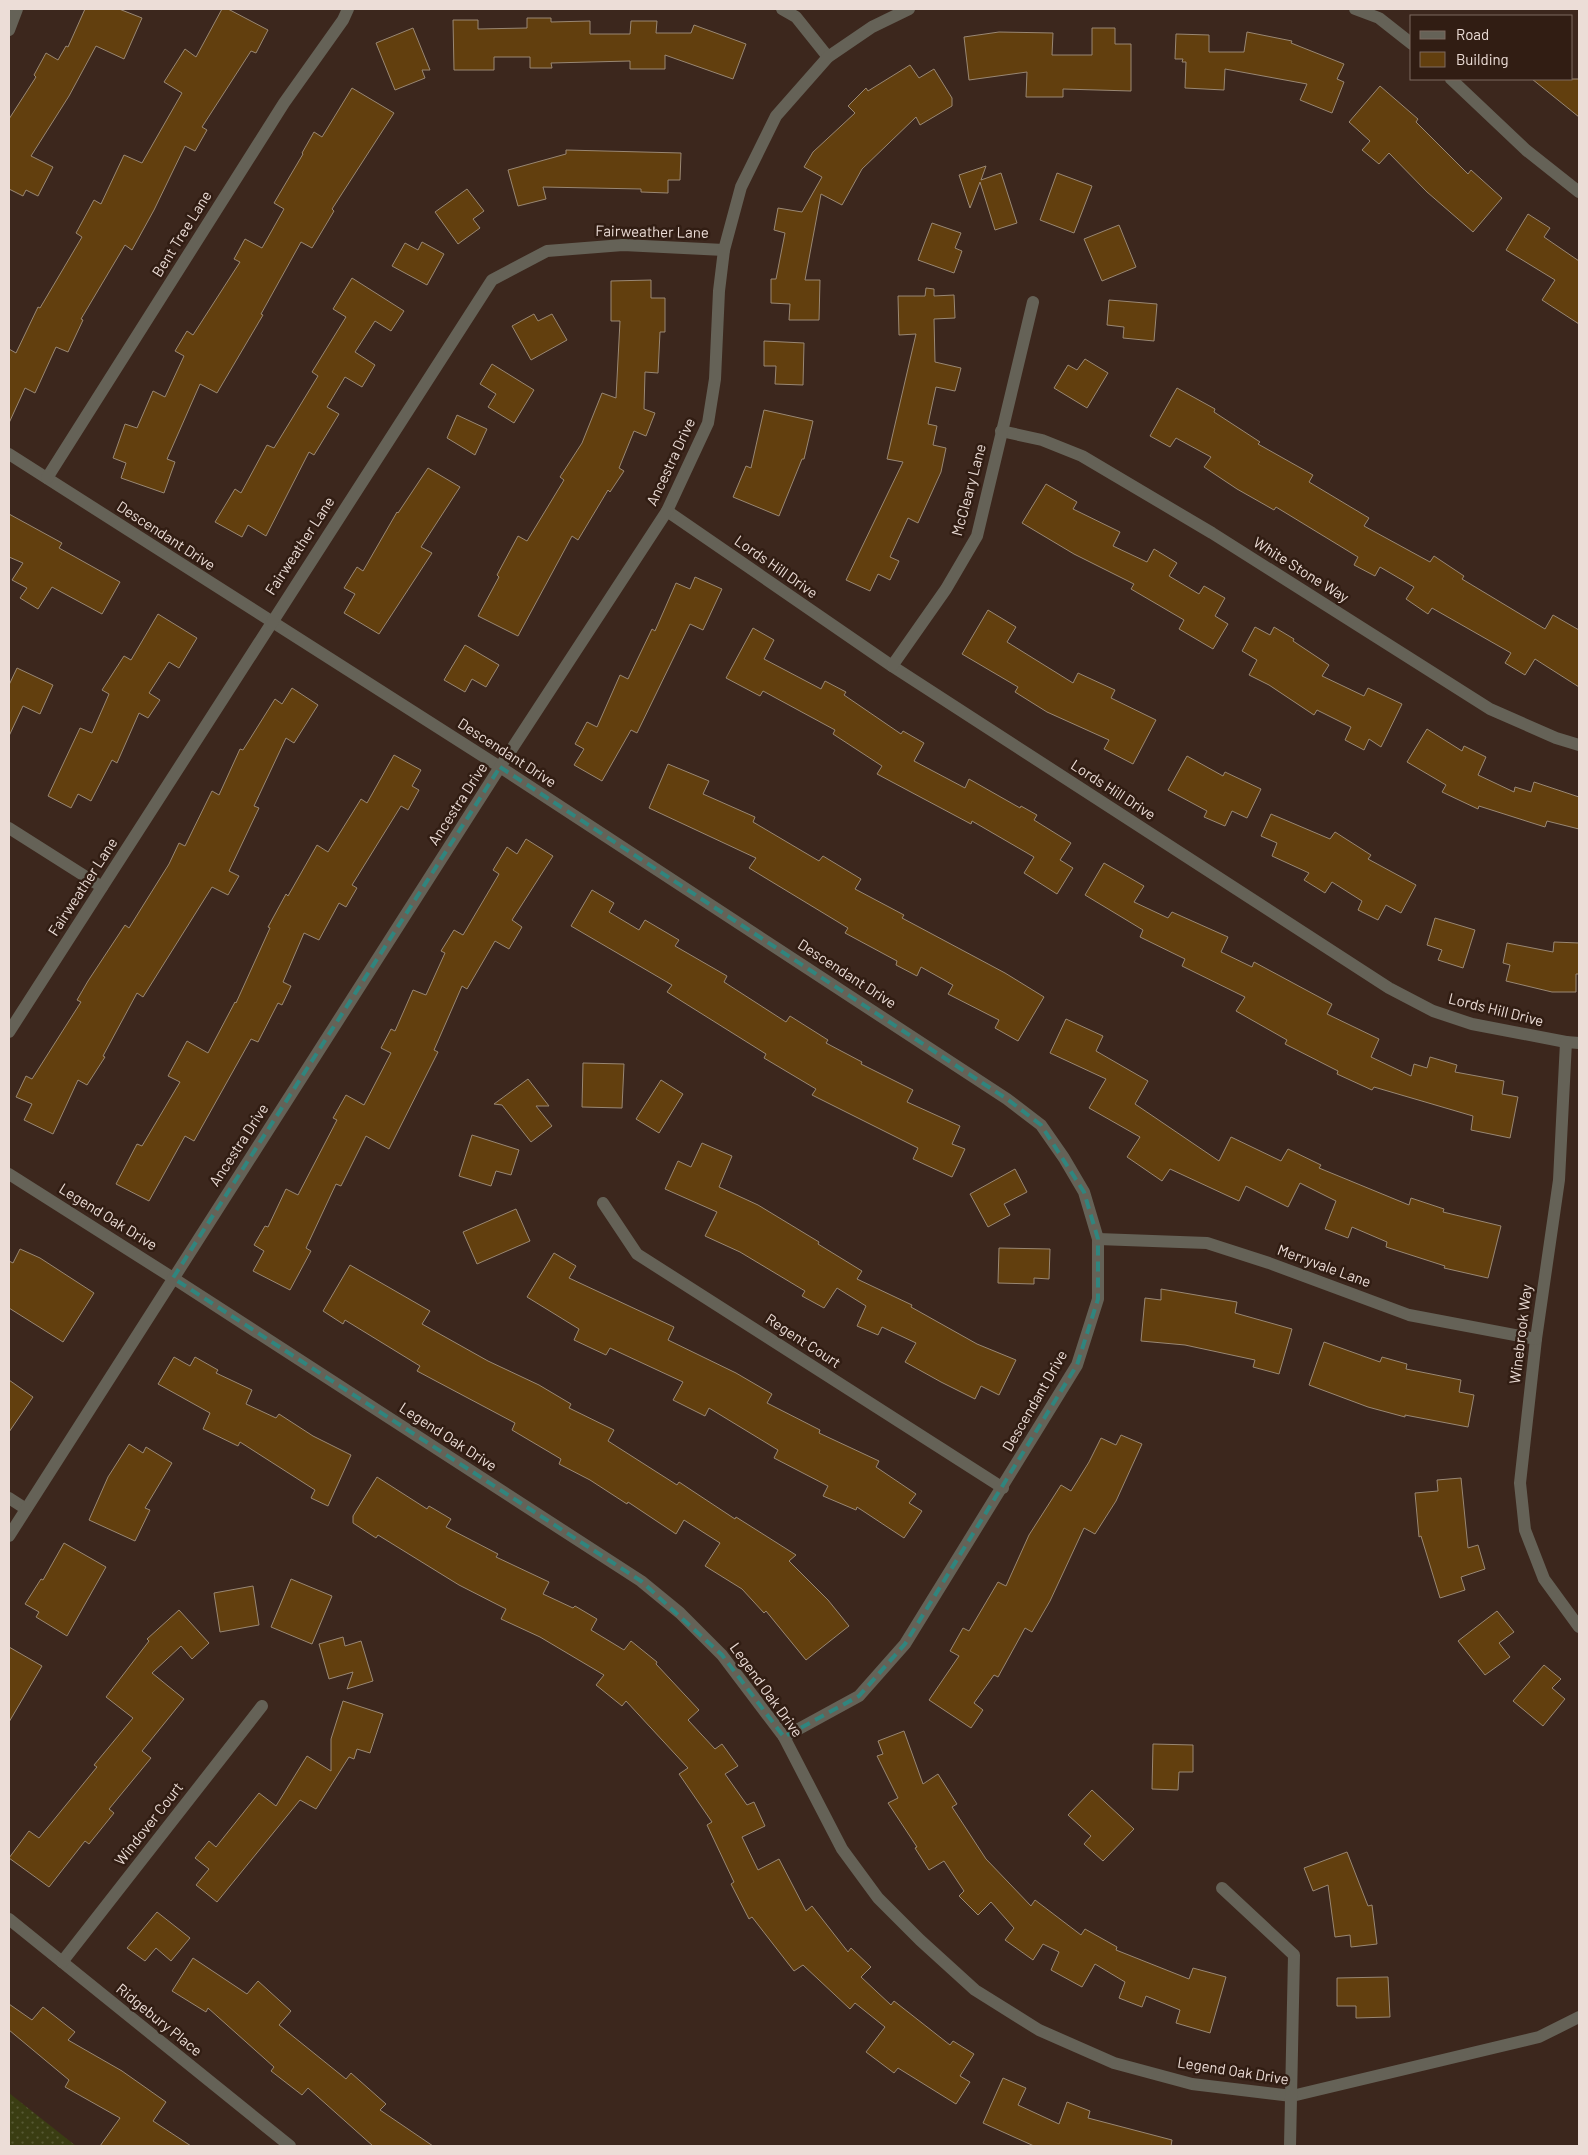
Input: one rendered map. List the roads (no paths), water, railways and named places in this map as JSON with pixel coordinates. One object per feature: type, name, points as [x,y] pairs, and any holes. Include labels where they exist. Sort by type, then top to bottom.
[{"type":"street","points":[[9,30],[17,9]]},
{"type":"street","name":"Bent Tree Lane","points":[[47,478],[284,103],[343,20],[348,9]]},
{"type":"street","points":[[782,9],[796,17],[828,57]]},
{"type":"street","name":"Ancestra Drive","points":[[9,1536],[500,767],[667,511],[708,423],[715,378],[719,291],[724,250],[741,187],[776,116],[828,57],[872,27],[910,9]]},
{"type":"street","points":[[1354,9],[1382,14],[1410,42]]},
{"type":"street","points":[[1452,80],[1526,150],[1579,192]]},
{"type":"street","name":"Fairweather Lane","points":[[9,1032],[270,622],[492,280],[547,251],[623,245],[724,250]]},
{"type":"street","name":"McCleary Lane","points":[[892,666],[946,589],[976,536],[1032,302]]},
{"type":"street","name":"White Stone Way","points":[[1001,431],[1042,440],[1082,456],[1212,533],[1490,709],[1556,738],[1579,745]]},
{"type":"street","name":"Descendant Drive","points":[[9,454],[500,767],[1007,1099],[1041,1125],[1064,1158],[1084,1192],[1098,1239],[1098,1299],[1077,1365],[905,1644],[859,1696],[784,1737]]},
{"type":"street","name":"Lords Hill Drive","points":[[667,511],[892,666],[1389,988],[1433,1011],[1472,1024],[1566,1042]]},
{"type":"street","points":[[9,828],[102,887]]},
{"type":"street","points":[[1566,1042],[1579,1043]]},
{"type":"street","name":"Winebrook Way","points":[[1566,1042],[1560,1180],[1536,1339],[1520,1483],[1525,1530],[1544,1579],[1579,1627]]},
{"type":"street","name":"Legend Oak Drive","points":[[9,1174],[174,1278],[641,1581],[680,1613],[722,1655],[784,1737],[842,1849],[878,1898],[920,1940],[975,1990],[1039,2030],[1114,2063],[1192,2084],[1292,2096],[1539,2038],[1579,2017]]},
{"type":"street","name":"Regent Court","points":[[603,1202],[637,1254],[1002,1488]]},
{"type":"street","name":"Merryvale Lane","points":[[1098,1239],[1207,1243],[1269,1263],[1409,1315],[1536,1339]]},
{"type":"street","points":[[9,1498],[26,1509]]},
{"type":"street","name":"Windover Court","points":[[62,1962],[262,1706]]},
{"type":"street","points":[[1222,1888],[1294,1955],[1290,2146]]},
{"type":"street","name":"Ridgebury Place","points":[[9,1919],[290,2146]]}]
